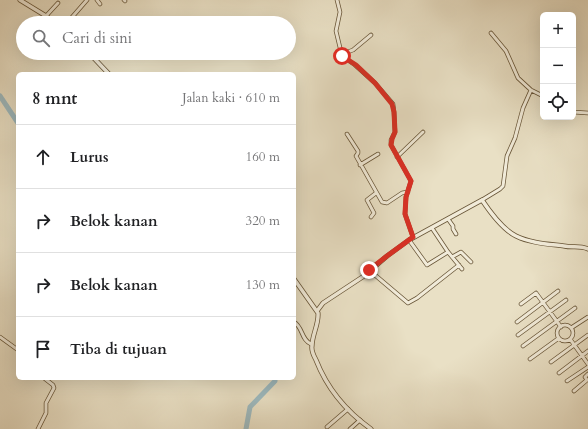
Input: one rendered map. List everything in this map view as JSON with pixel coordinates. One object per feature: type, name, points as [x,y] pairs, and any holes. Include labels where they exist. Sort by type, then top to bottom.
[{"type":"street","points":[[20,0],[46,16],[58,3]]},
{"type":"street","points":[[73,16],[87,0]]},
{"type":"street","points":[[97,0],[100,4]]},
{"type":"street","points":[[344,0],[338,1],[339,16],[336,31],[342,54],[345,59],[356,65],[375,83],[387,96],[394,107],[395,132],[391,145],[411,181],[405,217],[413,237]]},
{"type":"street","points":[[491,33],[506,51],[518,78],[530,90],[540,95]]},
{"type":"street","points":[[342,54],[353,50],[371,35]]},
{"type":"street","points":[[95,60],[107,72]]},
{"type":"street","points":[[317,311],[323,303],[355,283],[369,270],[413,237],[482,200],[503,186],[507,156],[515,138],[523,108],[530,90]]},
{"type":"street","points":[[576,112],[588,113]]},
{"type":"street","points":[[397,157],[423,132]]},
{"type":"street","points":[[347,134],[358,151],[356,156],[360,164],[376,193],[384,204],[390,202],[402,193],[408,192]]},
{"type":"street","points":[[360,164],[378,154]]},
{"type":"street","points":[[371,217],[374,213],[367,200],[376,193]]},
{"type":"street","points":[[482,200],[494,216],[515,235],[524,239],[549,244],[567,247],[580,246],[588,249]]},
{"type":"street","points":[[448,219],[456,234]]},
{"type":"street","points":[[432,228],[448,252],[462,269]]},
{"type":"street","points":[[409,240],[426,265],[448,252]]},
{"type":"street","points":[[452,257],[461,252],[471,262]]},
{"type":"street","points":[[369,270],[408,303],[417,298],[459,265]]},
{"type":"street","points":[[296,282],[317,311],[318,318],[312,350],[325,378],[336,395],[348,409],[371,429]]},
{"type":"street","points":[[517,322],[558,291]]},
{"type":"street","points":[[521,304],[536,293],[561,327]]},
{"type":"street","points":[[518,335],[566,300]]},
{"type":"street","points":[[523,346],[575,308]]},
{"type":"street","points":[[572,328],[588,317]]},
{"type":"street","points":[[296,324],[305,340],[312,344]]},
{"type":"street","points":[[568,326],[572,328],[573,333],[570,339],[565,341],[559,338],[557,332],[561,327],[568,326]]},
{"type":"street","points":[[551,362],[588,335]]},
{"type":"street","points":[[0,337],[16,349]]},
{"type":"street","points":[[530,359],[559,338]]},
{"type":"street","points":[[567,381],[588,365],[570,339]]},
{"type":"street","points":[[559,373],[588,351]]},
{"type":"street","points":[[574,391],[587,380],[585,377],[588,374]]},
{"type":"street","points":[[38,429],[46,413],[46,403],[54,388],[53,385],[47,380]]},
{"type":"street","points":[[327,427],[348,409]]},
{"type":"street","points":[[350,429],[360,420]]},
{"type":"waterway","points":[[0,96],[16,120]]},
{"type":"waterway","points":[[246,429],[250,407],[275,380]]},
{"type":"route","points":[[342,56],[356,65],[375,83],[387,96],[394,107],[395,132],[391,145],[411,181],[406,197],[405,214],[413,237],[369,270]]}]
